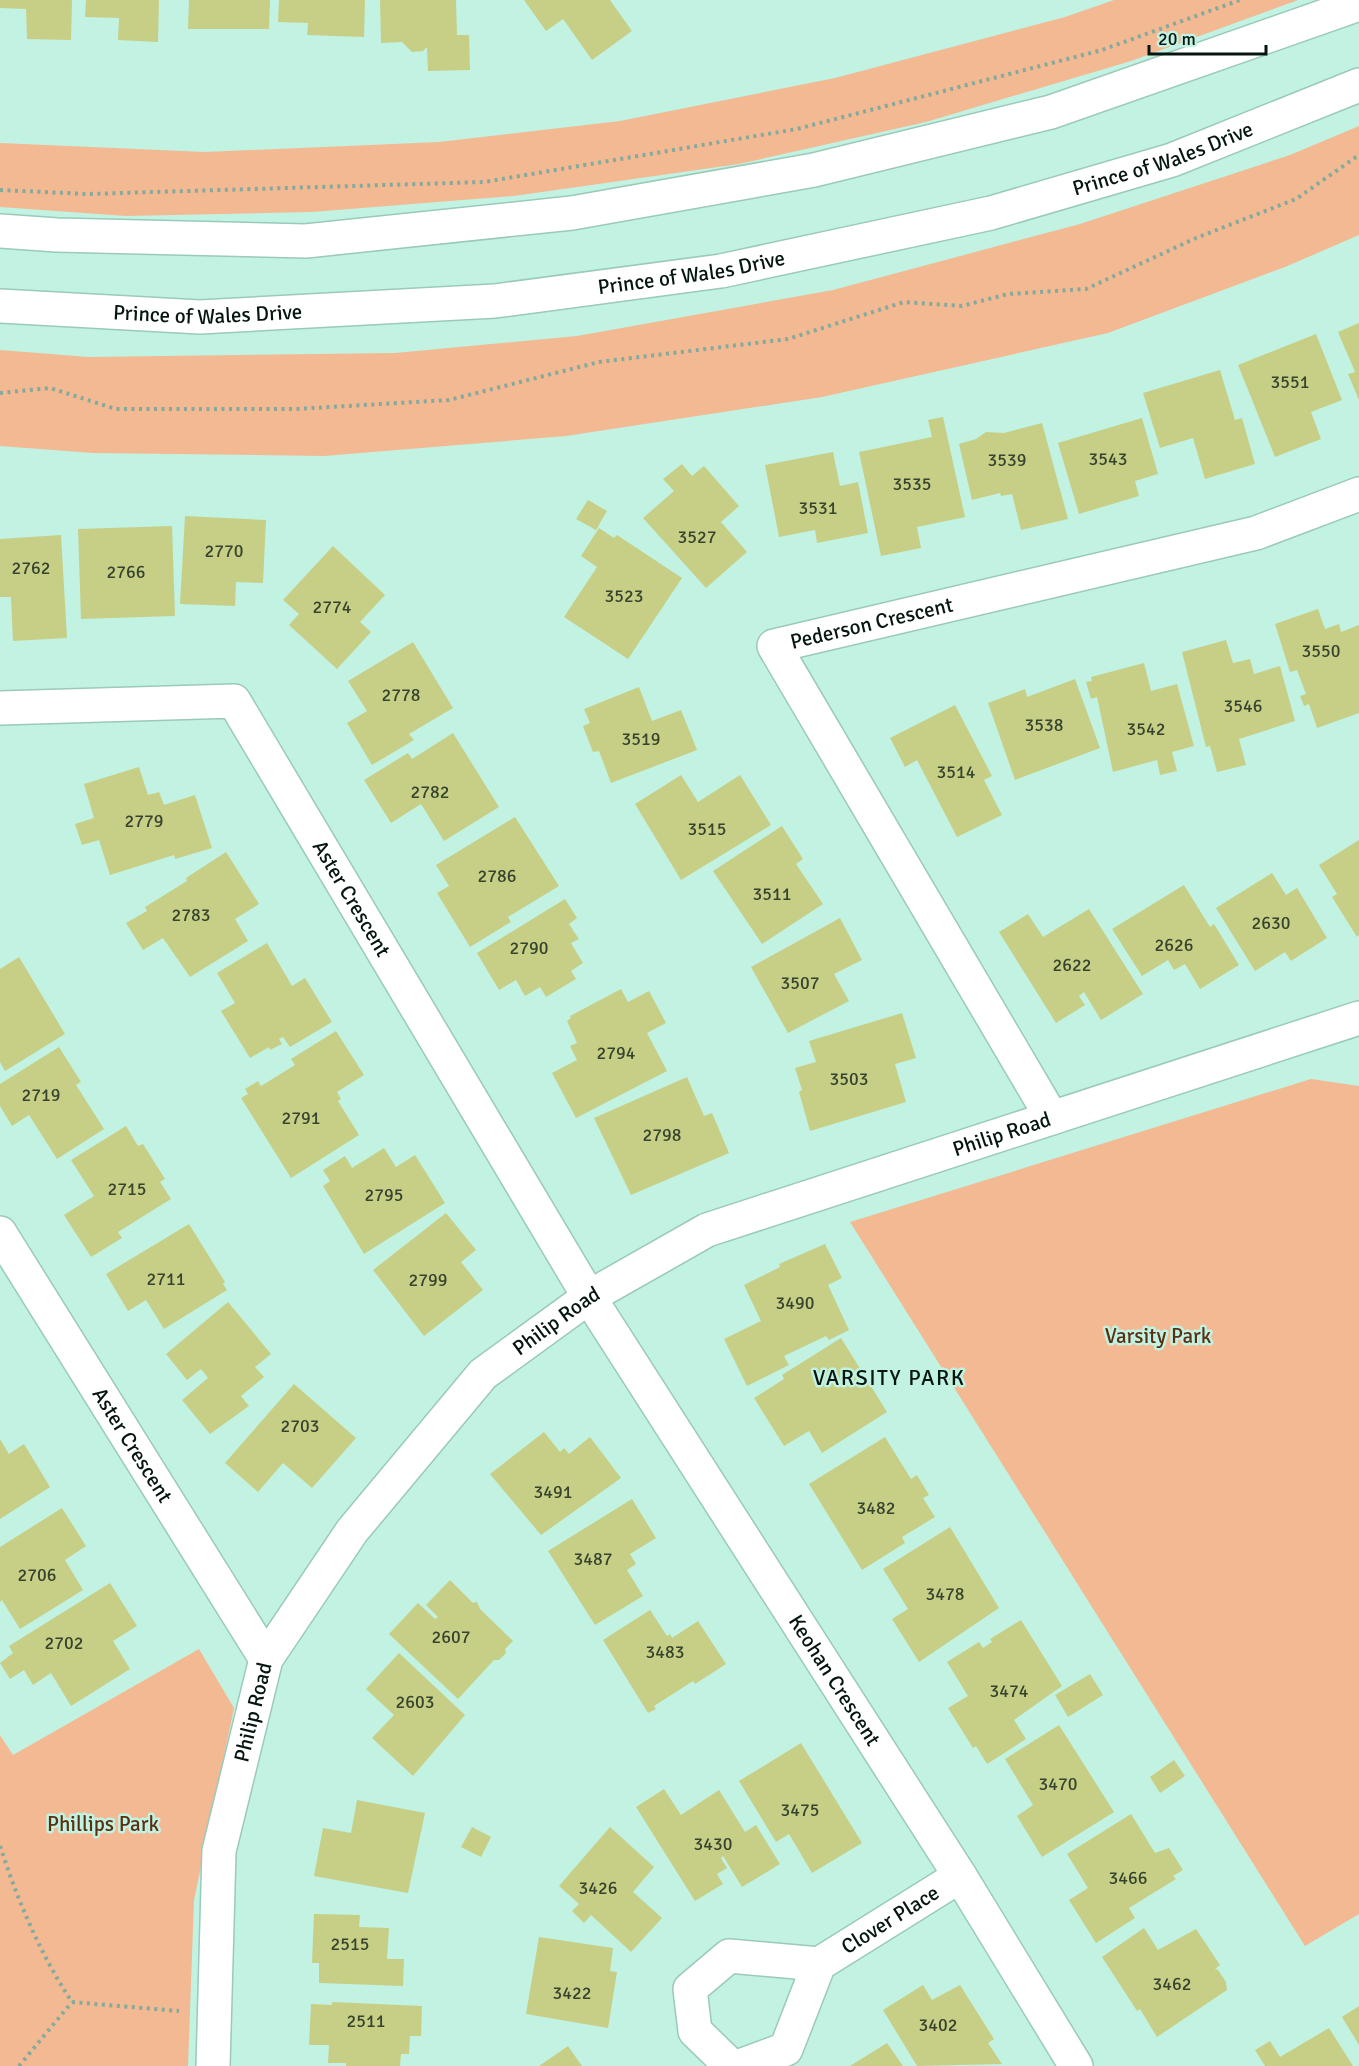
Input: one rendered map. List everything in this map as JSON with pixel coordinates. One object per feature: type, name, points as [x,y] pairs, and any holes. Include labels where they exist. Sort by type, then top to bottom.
[{"type":"street","points":[[0,231],[57,235],[306,241],[573,213],[814,170],[1052,112],[1359,4]]},
{"type":"street","name":"Prince of Wales Drive","points":[[0,306],[200,317],[495,301],[721,271],[991,213],[1172,160],[1359,85]]},
{"type":"street","name":"Pederson Crescent","points":[[1052,1118],[774,646],[1257,533],[1359,494]]},
{"type":"street","name":"Aster Crescent","points":[[0,708],[234,701],[589,1297]]},
{"type":"street","name":"Philip Road","points":[[213,2066],[219,1851],[266,1659],[352,1531],[483,1374],[589,1297],[707,1230],[1359,1018]]},
{"type":"street","name":"Aster Crescent","points":[[0,1233],[266,1659]]},
{"type":"street","name":"Keohan Crescent","points":[[589,1297],[960,1876],[1076,2066]]},
{"type":"street","name":"Clover Place","points":[[740,2066],[786,2049],[819,1964],[960,1876]]},
{"type":"street","name":"Clover Place","points":[[731,2066],[695,2031],[690,1989],[729,1956],[819,1964]]},
{"type":"path","points":[[0,190],[88,195],[484,182],[797,129],[1102,50],[1240,0]]},
{"type":"path","points":[[0,393],[50,388],[116,409],[296,409],[449,400],[599,362],[788,339],[904,302],[962,306],[1008,294],[1086,289],[1196,238],[1296,199],[1359,155]]},
{"type":"path","points":[[0,1846],[35,1937],[52,1972],[72,2002]]},
{"type":"path","points":[[72,2002],[214,2013]]},
{"type":"path","points":[[19,2066],[72,2002]]},
{"type":"green space","points":[[1114,0],[1298,0],[1131,61],[926,122],[739,164],[514,196],[312,212],[126,216],[0,207],[0,143],[205,152],[439,142],[620,121],[835,78],[1065,17]]},
{"type":"green space","points":[[1359,126],[1359,235],[1285,267],[1108,333],[822,397],[566,436],[324,456],[93,453],[0,446],[0,350],[88,357],[395,353],[577,336],[833,290],[1080,224],[1290,155]]},
{"type":"green space","name":"Varsity Park","points":[[1311,1079],[1359,1086],[1359,1914],[1305,1946],[850,1222]]},
{"type":"green space","name":"Phillips Park","points":[[199,1649],[234,1708],[194,1900],[188,2066],[0,2066],[0,1735],[13,1755]]},
{"type":"building","points":[[0,0],[72,0],[71,40],[27,39],[26,9],[0,8]]},
{"type":"building","points":[[86,0],[159,0],[158,42],[118,40],[119,18],[85,17]]},
{"type":"building","points":[[189,0],[270,0],[269,29],[188,29]]},
{"type":"building","points":[[279,0],[365,0],[364,37],[307,35],[308,23],[278,22]]},
{"type":"building","points":[[380,0],[456,0],[457,35],[469,35],[470,70],[428,71],[427,47],[423,51],[412,52],[402,42],[381,43]]},
{"type":"building","points":[[524,0],[610,0],[632,31],[592,60],[563,19],[546,31]]},
{"type":"building","points":[[1359,323],[1359,400],[1348,374],[1355,372],[1338,332]]},
{"type":"building","points":[[1316,334],[1342,400],[1311,412],[1321,439],[1275,457],[1238,365]]},
{"type":"building","points":[[1220,370],[1235,420],[1242,418],[1255,464],[1205,479],[1193,438],[1160,448],[1143,393]]},
{"type":"building","points":[[943,417],[965,517],[917,527],[921,548],[881,556],[859,452],[932,437],[928,420]]},
{"type":"building","points":[[1142,418],[1158,474],[1135,481],[1139,496],[1079,514],[1058,443]]},
{"type":"building","points":[[1042,423],[1068,519],[1021,530],[1012,494],[1001,496],[1000,493],[972,500],[959,444],[976,439],[986,432],[1004,433]]},
{"type":"building","points":[[833,452],[840,486],[858,482],[868,533],[817,543],[815,530],[779,537],[765,465]]},
{"type":"building","points":[[682,464],[692,476],[704,466],[739,506],[721,522],[747,552],[706,588],[643,518],[674,491],[663,479]]},
{"type":"building","points":[[588,500],[607,511],[596,530],[576,519]]},
{"type":"building","points":[[185,516],[266,520],[263,583],[236,582],[235,606],[180,604]]},
{"type":"building","points":[[172,526],[175,616],[81,619],[78,529]]},
{"type":"building","points":[[599,528],[614,538],[617,535],[682,578],[628,659],[564,617],[597,567],[581,556]]},
{"type":"building","points":[[61,535],[67,638],[13,641],[11,597],[0,597],[0,539]]},
{"type":"building","points":[[333,546],[385,595],[360,622],[371,632],[337,669],[289,625],[299,614],[283,600]]},
{"type":"building","points":[[1318,609],[1325,629],[1339,624],[1341,632],[1359,625],[1359,713],[1317,728],[1309,704],[1304,706],[1300,696],[1306,694],[1297,670],[1290,672],[1275,624]]},
{"type":"building","points":[[1226,640],[1233,663],[1250,659],[1254,674],[1280,666],[1295,721],[1239,739],[1246,765],[1217,772],[1210,746],[1206,747],[1182,652]]},
{"type":"building","points":[[413,642],[453,708],[409,734],[414,740],[372,765],[347,723],[367,711],[348,681]]},
{"type":"building","points":[[1144,663],[1151,691],[1177,684],[1194,746],[1172,752],[1177,771],[1160,775],[1157,760],[1113,772],[1097,697],[1091,699],[1086,682],[1092,681],[1091,677]]},
{"type":"building","points":[[1075,679],[1100,748],[1015,780],[988,703],[1025,689],[1027,697]]},
{"type":"building","points":[[639,687],[652,721],[681,710],[697,750],[611,783],[599,751],[593,752],[584,729],[583,726],[590,723],[584,709]]},
{"type":"building","points":[[955,705],[992,776],[984,780],[1002,815],[957,837],[917,760],[905,767],[890,738]]},
{"type":"building","points":[[453,733],[499,807],[444,841],[421,804],[391,823],[364,780],[408,753],[412,759]]},
{"type":"building","points":[[139,767],[148,795],[159,792],[164,805],[195,795],[212,848],[175,859],[174,855],[110,875],[99,840],[82,845],[75,824],[94,818],[84,784]]},
{"type":"building","points":[[681,775],[698,802],[740,775],[771,825],[681,880],[635,804]]},
{"type":"building","points":[[515,817],[559,886],[508,917],[511,922],[470,947],[437,893],[449,886],[436,865]]},
{"type":"building","points":[[782,826],[803,859],[796,864],[823,904],[762,944],[713,871]]},
{"type":"building","points":[[1359,840],[1359,935],[1357,937],[1332,897],[1337,894],[1319,865]]},
{"type":"building","points":[[226,852],[259,904],[235,919],[248,941],[190,977],[163,938],[143,950],[126,923],[147,911],[145,907],[187,881],[186,878]]},
{"type":"building","points":[[1272,873],[1286,895],[1297,888],[1327,938],[1291,961],[1285,952],[1255,971],[1216,908]]},
{"type":"building","points":[[1184,885],[1210,927],[1214,924],[1239,965],[1200,989],[1185,964],[1174,970],[1168,960],[1142,976],[1112,929]]},
{"type":"building","points":[[565,899],[577,918],[569,924],[579,939],[571,943],[583,963],[571,971],[576,979],[546,997],[540,987],[525,996],[516,980],[499,990],[477,953]]},
{"type":"building","points":[[1089,909],[1143,994],[1101,1020],[1084,992],[1079,996],[1085,1005],[1056,1023],[999,932],[1028,914],[1043,937]]},
{"type":"building","points":[[840,918],[862,960],[834,974],[849,1001],[788,1033],[751,967]]},
{"type":"building","points":[[267,943],[292,986],[305,978],[332,1022],[290,1047],[283,1037],[279,1039],[282,1044],[270,1050],[269,1047],[250,1058],[221,1011],[235,1003],[217,973]]},
{"type":"building","points":[[19,957],[65,1034],[5,1071],[0,1062],[0,969]]},
{"type":"building","points":[[621,989],[628,1002],[649,991],[666,1023],[647,1033],[667,1071],[576,1118],[552,1073],[577,1060],[570,1046],[577,1043],[567,1021],[571,1018],[570,1016]]},
{"type":"building","points":[[902,1013],[916,1058],[895,1064],[906,1102],[810,1131],[795,1068],[816,1062],[809,1041]]},
{"type":"building","points":[[336,1031],[364,1075],[337,1092],[341,1099],[338,1101],[359,1135],[291,1178],[241,1098],[248,1094],[245,1089],[258,1081],[261,1086],[295,1065],[291,1059]]},
{"type":"building","points":[[59,1047],[81,1082],[76,1085],[104,1129],[57,1159],[29,1115],[12,1126],[0,1106],[0,1084]]},
{"type":"building","points":[[687,1077],[704,1116],[712,1113],[729,1153],[631,1195],[594,1118]]},
{"type":"building","points":[[126,1126],[138,1146],[143,1144],[165,1179],[160,1182],[171,1199],[118,1232],[122,1238],[91,1257],[64,1215],[94,1196],[71,1160]]},
{"type":"building","points":[[384,1148],[396,1167],[415,1155],[445,1203],[364,1254],[323,1186],[330,1181],[323,1170],[345,1156],[352,1168]]},
{"type":"building","points":[[446,1213],[476,1250],[461,1262],[483,1290],[424,1336],[373,1270]]},
{"type":"building","points":[[189,1224],[225,1282],[223,1284],[227,1290],[164,1329],[146,1300],[128,1311],[106,1274]]},
{"type":"building","points":[[825,1244],[842,1278],[828,1285],[849,1330],[829,1340],[826,1336],[784,1356],[789,1365],[747,1386],[724,1339],[761,1321],[744,1285],[780,1267],[779,1264]]},
{"type":"building","points":[[228,1302],[271,1354],[255,1367],[264,1377],[241,1396],[249,1406],[210,1434],[182,1400],[208,1378],[201,1369],[187,1380],[166,1354]]},
{"type":"building","points":[[841,1338],[887,1412],[822,1453],[809,1431],[784,1446],[754,1398],[784,1379],[782,1375]]},
{"type":"building","points":[[294,1384],[356,1438],[312,1488],[283,1463],[258,1492],[225,1463]]},
{"type":"building","points":[[544,1432],[560,1452],[564,1448],[569,1454],[590,1437],[621,1478],[541,1535],[490,1474]]},
{"type":"building","points":[[885,1437],[911,1479],[917,1475],[929,1495],[923,1498],[935,1517],[902,1537],[905,1543],[862,1570],[809,1484]]},
{"type":"building","points":[[0,1439],[9,1454],[24,1444],[50,1487],[0,1519]]},
{"type":"building","points":[[632,1499],[656,1538],[630,1554],[636,1564],[627,1570],[643,1596],[595,1625],[548,1551]]},
{"type":"building","points":[[62,1508],[86,1546],[65,1560],[83,1590],[20,1629],[2,1600],[0,1602],[0,1547]]},
{"type":"building","points":[[950,1527],[999,1608],[919,1662],[892,1619],[908,1609],[883,1569]]},
{"type":"building","points":[[450,1580],[473,1603],[477,1602],[480,1609],[513,1641],[505,1649],[506,1653],[499,1660],[494,1660],[458,1699],[389,1634],[418,1603],[435,1619],[438,1617],[426,1605]]},
{"type":"building","points":[[110,1583],[137,1626],[113,1641],[130,1669],[71,1706],[51,1673],[33,1685],[24,1670],[10,1679],[0,1663],[13,1653],[9,1646]]},
{"type":"building","points":[[650,1610],[667,1636],[670,1634],[672,1638],[698,1621],[726,1664],[695,1684],[693,1681],[654,1706],[656,1709],[648,1713],[603,1640]]},
{"type":"building","points":[[1021,1620],[1062,1686],[1014,1720],[1026,1739],[987,1764],[976,1746],[973,1748],[948,1708],[968,1696],[947,1662],[979,1642],[983,1648],[992,1642],[990,1639]]},
{"type":"building","points":[[399,1653],[465,1715],[413,1776],[372,1738],[394,1715],[366,1689]]},
{"type":"building","points":[[1090,1674],[1103,1695],[1068,1717],[1055,1695]]},
{"type":"building","points":[[1059,1725],[1114,1812],[1042,1857],[1017,1816],[1033,1805],[1005,1759]]},
{"type":"building","points":[[801,1743],[862,1843],[812,1873],[789,1834],[776,1842],[739,1781]]},
{"type":"building","points":[[1174,1760],[1185,1776],[1160,1793],[1150,1777]]},
{"type":"building","points":[[664,1789],[681,1815],[719,1790],[745,1832],[756,1825],[780,1864],[742,1887],[723,1856],[721,1858],[727,1868],[717,1874],[723,1884],[695,1901],[636,1807]]},
{"type":"building","points":[[357,1800],[425,1813],[408,1893],[314,1876],[323,1828],[351,1833]]},
{"type":"building","points":[[1131,1814],[1155,1853],[1169,1848],[1183,1870],[1173,1876],[1176,1879],[1129,1908],[1135,1918],[1096,1943],[1069,1900],[1088,1888],[1067,1854]]},
{"type":"building","points":[[472,1827],[491,1837],[481,1857],[461,1847]]},
{"type":"building","points":[[610,1827],[654,1867],[633,1892],[662,1918],[631,1952],[591,1915],[584,1923],[572,1911],[579,1904],[559,1886]]},
{"type":"building","points":[[314,1914],[360,1915],[359,1927],[389,1928],[387,1959],[404,1959],[403,1986],[319,1983],[319,1963],[312,1963]]},
{"type":"building","points":[[1144,1928],[1158,1950],[1196,1929],[1220,1965],[1215,1969],[1226,1982],[1227,1990],[1157,2037],[1140,2009],[1137,2011],[1102,1957]]},
{"type":"building","points":[[539,1937],[613,1948],[610,1971],[617,1972],[608,2028],[526,2014]]},
{"type":"building","points":[[923,1985],[932,2000],[960,1985],[994,2039],[988,2043],[1002,2064],[917,2066],[883,2010]]},
{"type":"building","points":[[332,2002],[422,2006],[421,2036],[410,2036],[409,2054],[401,2054],[400,2066],[346,2066],[346,2063],[328,2063],[329,2045],[309,2045],[311,2004],[332,2005]]},
{"type":"building","points":[[1359,2006],[1359,2045],[1342,2017]]},
{"type":"building","points":[[1329,2028],[1353,2066],[1265,2066],[1255,2050],[1270,2041],[1280,2057]]},
{"type":"building","points":[[887,2043],[903,2066],[850,2066]]},
{"type":"building","points":[[568,2046],[582,2066],[539,2066]]},
{"type":"district","name":"VARSITY PARK","points":[[889,1377]]}]
